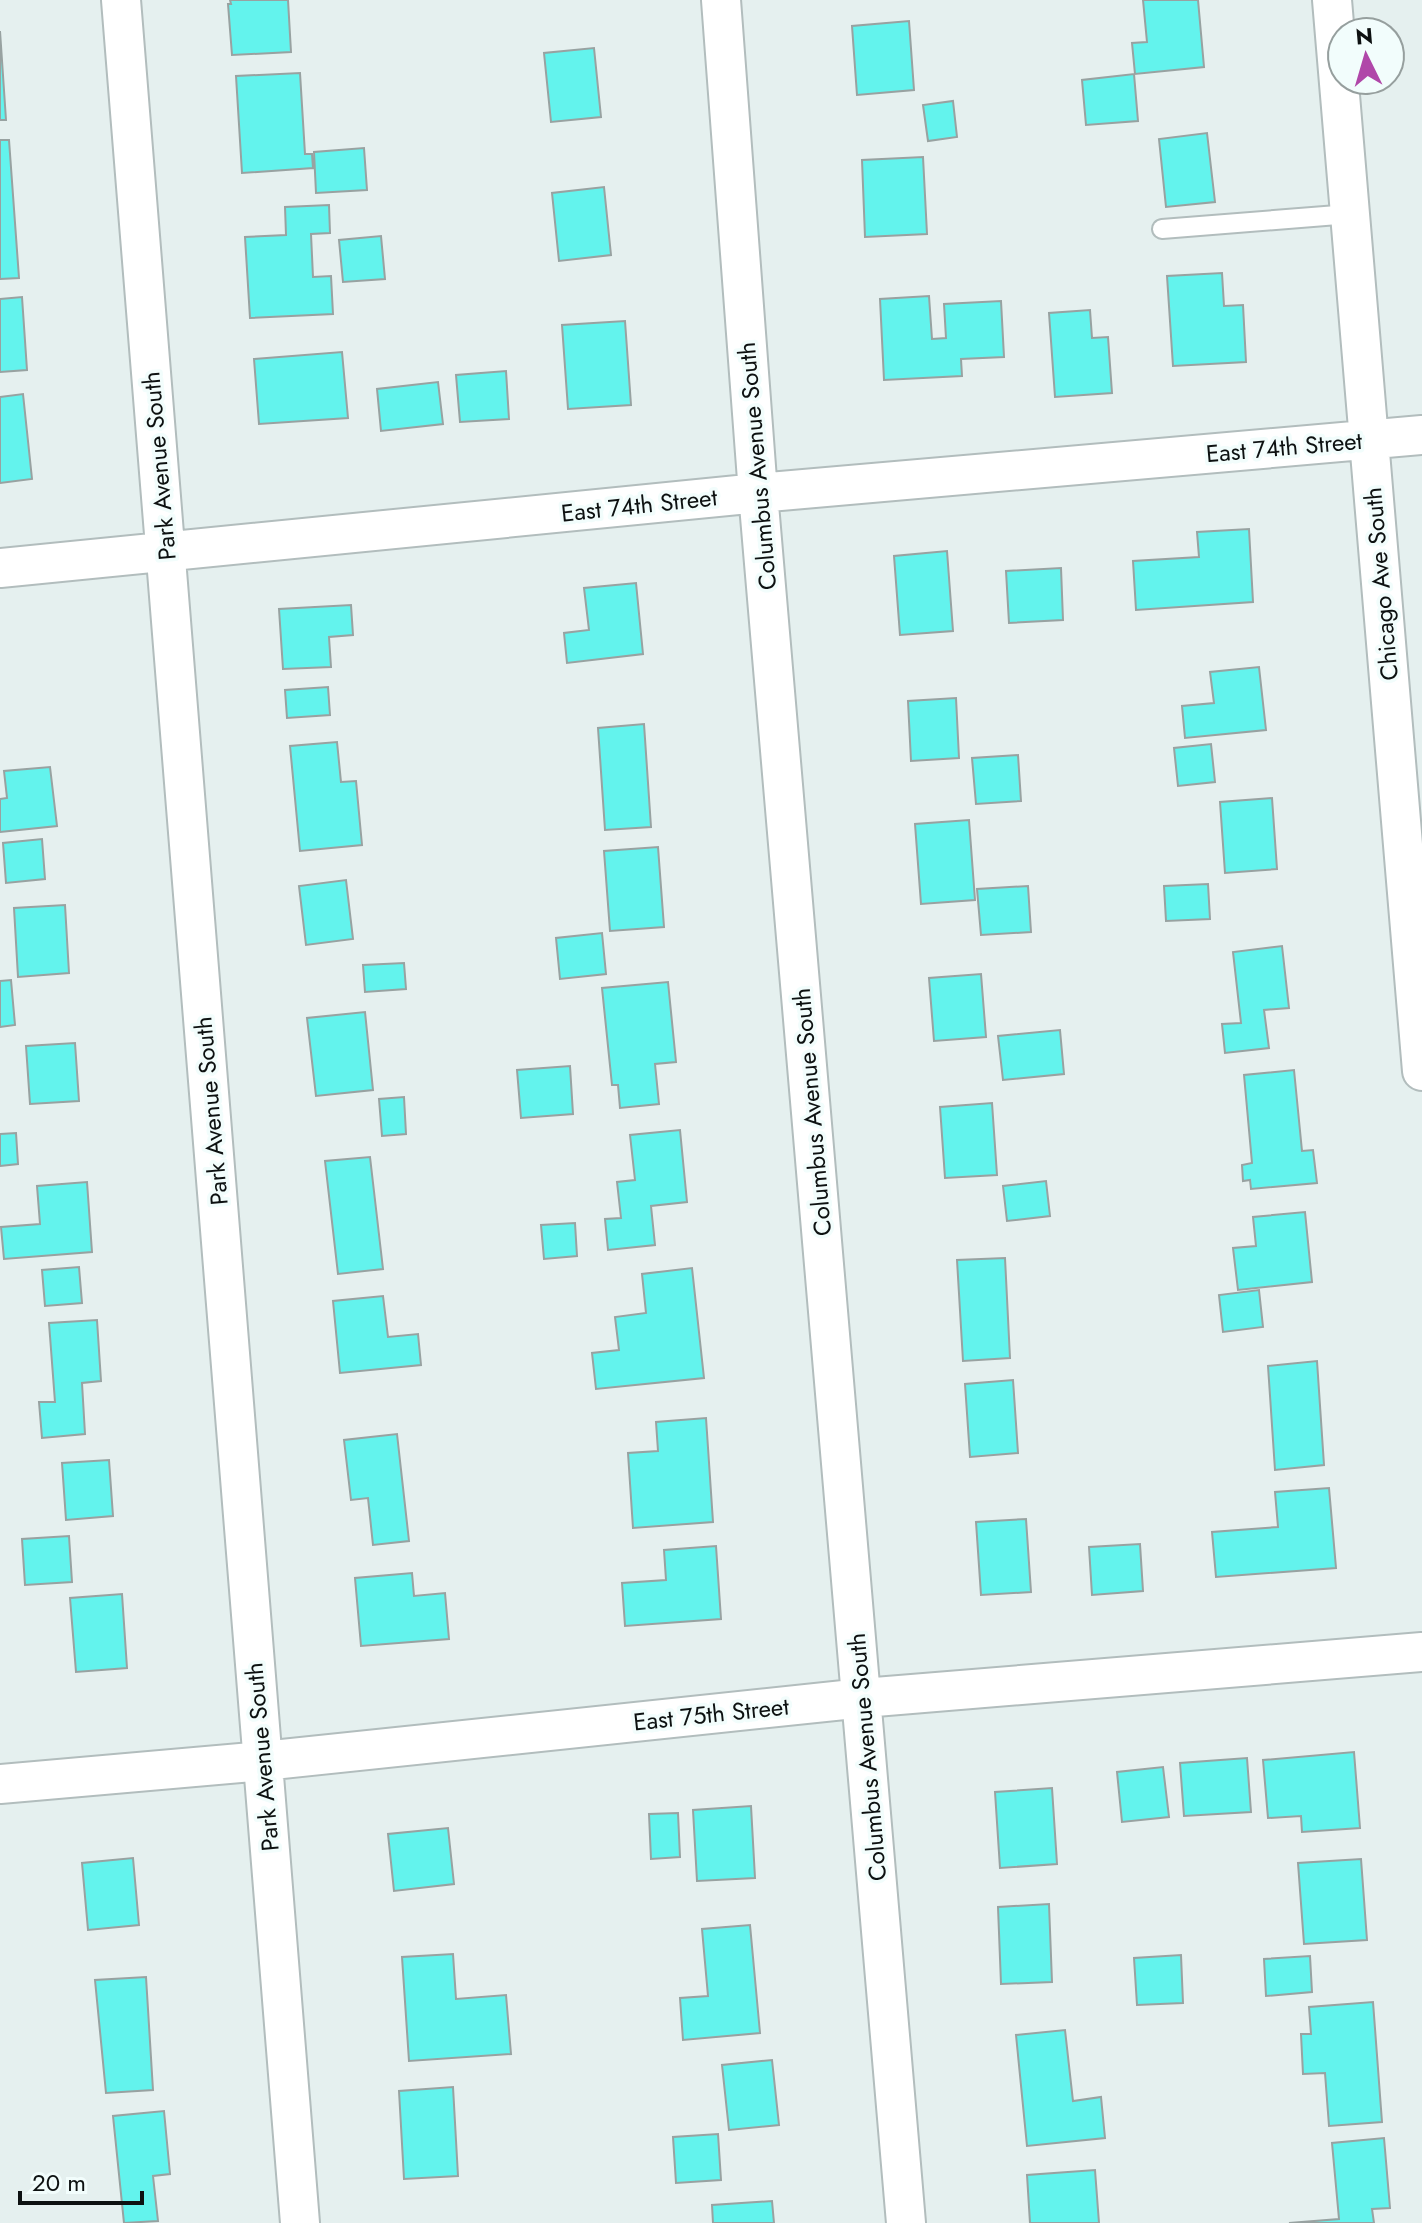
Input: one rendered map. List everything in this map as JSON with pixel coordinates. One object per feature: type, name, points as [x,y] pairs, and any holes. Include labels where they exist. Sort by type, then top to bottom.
[{"type":"street","name":"Park Avenue South","points":[[121,0],[300,2223]]},
{"type":"street","name":"Columbus Avenue South","points":[[721,0],[758,493],[906,2223]]},
{"type":"street","name":"Chicago Ave South","points":[[1332,0],[1422,1071]]},
{"type":"street","name":"East 74th Street","points":[[0,568],[758,493],[1422,435]]},
{"type":"street","name":"East 75th Street","points":[[0,1784],[263,1761],[863,1698],[1422,1652]]},
{"type":"lane","points":[[1162,229],[1350,214]]},
{"type":"building","points":[[230,0],[288,0],[291,52],[232,55]]},
{"type":"building","points":[[1143,0],[1198,0],[1204,67],[1135,74],[1132,43],[1147,42]]},
{"type":"building","points":[[909,21],[914,90],[857,95],[852,26]]},
{"type":"building","points":[[0,31],[6,120],[0,120]]},
{"type":"building","points":[[594,48],[601,117],[551,122],[544,53]]},
{"type":"building","points":[[300,73],[305,154],[312,154],[313,168],[242,173],[236,76]]},
{"type":"building","points":[[1134,74],[1138,121],[1086,125],[1082,80]]},
{"type":"building","points":[[953,101],[957,137],[928,141],[923,105]]},
{"type":"building","points":[[1207,133],[1215,202],[1166,207],[1159,139]]},
{"type":"building","points":[[0,140],[9,140],[19,278],[0,279]]},
{"type":"building","points":[[364,148],[367,190],[316,193],[314,152]]},
{"type":"building","points":[[923,157],[927,234],[865,237],[862,160]]},
{"type":"building","points":[[604,187],[611,255],[559,261],[552,193]]},
{"type":"building","points":[[329,205],[330,233],[311,234],[313,277],[331,276],[333,314],[250,318],[245,237],[286,235],[285,207]]},
{"type":"building","points":[[381,236],[385,279],[343,282],[339,240]]},
{"type":"building","points":[[1222,273],[1224,306],[1243,305],[1246,362],[1173,366],[1167,276]]},
{"type":"building","points":[[929,296],[932,339],[946,338],[944,304],[1001,301],[1004,357],[961,359],[962,376],[884,380],[880,299]]},
{"type":"building","points":[[22,297],[27,370],[0,372],[0,299]]},
{"type":"building","points":[[1090,310],[1092,338],[1108,337],[1112,393],[1055,397],[1049,313]]},
{"type":"building","points":[[625,321],[631,405],[568,409],[562,325]]},
{"type":"building","points":[[342,352],[348,418],[259,424],[254,359]]},
{"type":"building","points":[[506,371],[509,419],[460,422],[456,375]]},
{"type":"building","points":[[438,382],[443,424],[381,431],[377,389]]},
{"type":"building","points":[[23,394],[32,479],[0,483],[0,397]]},
{"type":"building","points":[[1249,529],[1253,602],[1136,610],[1133,561],[1199,557],[1197,532]]},
{"type":"building","points":[[947,551],[953,631],[900,635],[894,556]]},
{"type":"building","points":[[1061,568],[1063,620],[1009,623],[1006,571]]},
{"type":"building","points":[[636,583],[643,654],[567,663],[564,633],[589,630],[584,588]]},
{"type":"building","points":[[351,605],[353,635],[329,637],[331,667],[283,669],[279,609]]},
{"type":"building","points":[[1259,667],[1266,730],[1185,738],[1182,706],[1214,703],[1210,672]]},
{"type":"building","points":[[328,687],[330,715],[287,718],[285,690]]},
{"type":"building","points":[[956,698],[959,758],[911,761],[908,701]]},
{"type":"building","points":[[644,724],[651,827],[605,830],[598,728]]},
{"type":"building","points":[[337,742],[341,782],[356,781],[362,845],[300,851],[290,746]]},
{"type":"building","points":[[1211,744],[1215,782],[1178,786],[1174,748]]},
{"type":"building","points":[[1018,755],[1021,801],[976,804],[972,758]]},
{"type":"building","points":[[50,767],[57,826],[0,832],[0,799],[7,798],[4,771]]},
{"type":"building","points":[[1272,798],[1277,869],[1225,873],[1220,802]]},
{"type":"building","points":[[969,820],[975,900],[921,904],[915,824]]},
{"type":"building","points":[[42,839],[45,879],[6,883],[3,843]]},
{"type":"building","points":[[658,847],[664,927],[610,931],[604,851]]},
{"type":"building","points":[[346,880],[353,939],[306,945],[299,886]]},
{"type":"building","points":[[1208,884],[1210,919],[1166,921],[1164,886]]},
{"type":"building","points":[[1028,886],[1031,932],[981,935],[977,889]]},
{"type":"building","points":[[65,905],[69,973],[18,977],[14,908]]},
{"type":"building","points":[[602,933],[606,974],[560,979],[556,938]]},
{"type":"building","points":[[1282,946],[1289,1008],[1264,1010],[1269,1048],[1225,1053],[1222,1024],[1241,1023],[1233,952]]},
{"type":"building","points":[[404,963],[406,989],[365,992],[363,965]]},
{"type":"building","points":[[981,974],[986,1037],[934,1041],[929,978]]},
{"type":"building","points":[[11,980],[15,1025],[0,1027],[0,981]]},
{"type":"building","points":[[668,982],[676,1062],[655,1064],[659,1104],[620,1108],[618,1085],[612,1085],[602,988]]},
{"type":"building","points":[[365,1012],[373,1090],[316,1096],[307,1018]]},
{"type":"building","points":[[1060,1030],[1064,1074],[1003,1080],[998,1036]]},
{"type":"building","points":[[75,1043],[79,1101],[30,1104],[26,1046]]},
{"type":"building","points":[[570,1066],[573,1114],[521,1118],[517,1070]]},
{"type":"building","points":[[1294,1070],[1302,1151],[1313,1150],[1317,1183],[1251,1189],[1250,1180],[1243,1181],[1242,1165],[1252,1163],[1244,1075]]},
{"type":"building","points":[[404,1097],[406,1134],[382,1136],[379,1099]]},
{"type":"building","points":[[992,1103],[997,1175],[945,1178],[940,1107]]},
{"type":"building","points":[[680,1130],[687,1202],[651,1206],[655,1245],[608,1250],[605,1219],[621,1218],[617,1182],[635,1180],[630,1135]]},
{"type":"building","points":[[16,1133],[18,1164],[0,1166],[0,1134]]},
{"type":"building","points":[[370,1157],[383,1269],[338,1274],[325,1161]]},
{"type":"building","points":[[1046,1181],[1050,1216],[1007,1221],[1003,1186]]},
{"type":"building","points":[[87,1182],[92,1252],[4,1259],[1,1227],[40,1224],[37,1186]]},
{"type":"building","points":[[1305,1212],[1312,1282],[1238,1290],[1233,1248],[1256,1246],[1253,1217]]},
{"type":"building","points":[[575,1223],[577,1256],[544,1259],[541,1225]]},
{"type":"building","points":[[1005,1258],[1010,1358],[963,1361],[957,1260]]},
{"type":"building","points":[[79,1267],[82,1303],[45,1306],[42,1270]]},
{"type":"building","points":[[692,1268],[704,1378],[596,1389],[592,1353],[619,1350],[615,1317],[646,1313],[642,1274]]},
{"type":"building","points":[[1259,1290],[1263,1327],[1223,1332],[1219,1295]]},
{"type":"building","points":[[383,1296],[388,1337],[418,1334],[421,1365],[340,1373],[333,1301]]},
{"type":"building","points":[[97,1320],[101,1381],[82,1383],[85,1434],[42,1438],[39,1402],[55,1402],[49,1323]]},
{"type":"building","points":[[1317,1361],[1324,1465],[1275,1470],[1268,1366]]},
{"type":"building","points":[[1013,1380],[1018,1453],[970,1457],[965,1384]]},
{"type":"building","points":[[706,1418],[713,1522],[633,1528],[628,1453],[658,1451],[656,1422]]},
{"type":"building","points":[[397,1434],[409,1541],[373,1545],[368,1498],[351,1500],[344,1440]]},
{"type":"building","points":[[109,1460],[113,1516],[66,1520],[62,1463]]},
{"type":"building","points":[[1329,1488],[1336,1568],[1216,1577],[1212,1532],[1278,1527],[1275,1492]]},
{"type":"building","points":[[1026,1519],[1031,1592],[981,1595],[976,1522]]},
{"type":"building","points":[[69,1536],[72,1582],[25,1585],[22,1539]]},
{"type":"building","points":[[1140,1544],[1143,1591],[1092,1595],[1089,1547]]},
{"type":"building","points":[[716,1546],[721,1619],[625,1626],[622,1583],[666,1580],[664,1550]]},
{"type":"building","points":[[412,1573],[414,1596],[445,1593],[449,1639],[361,1646],[355,1578]]},
{"type":"building","points":[[122,1594],[127,1668],[76,1672],[70,1598]]},
{"type":"building","points":[[1354,1752],[1360,1828],[1302,1832],[1301,1816],[1268,1818],[1263,1760]]},
{"type":"building","points":[[1247,1758],[1251,1812],[1184,1816],[1180,1763]]},
{"type":"building","points":[[1163,1767],[1169,1817],[1122,1822],[1117,1772]]},
{"type":"building","points":[[1052,1788],[1057,1864],[1000,1868],[995,1792]]},
{"type":"building","points":[[751,1806],[755,1878],[697,1881],[693,1810]]},
{"type":"building","points":[[678,1813],[680,1857],[651,1859],[649,1814]]},
{"type":"building","points":[[448,1828],[454,1884],[394,1891],[388,1834]]},
{"type":"building","points":[[133,1858],[139,1925],[88,1930],[82,1863]]},
{"type":"building","points":[[1361,1859],[1367,1940],[1304,1944],[1298,1863]]},
{"type":"building","points":[[1049,1904],[1052,1982],[1001,1984],[998,1907]]},
{"type":"building","points":[[750,1925],[760,2033],[683,2040],[680,1998],[708,1996],[702,1929]]},
{"type":"building","points":[[453,1954],[456,1999],[506,1995],[511,2054],[409,2061],[402,1957]]},
{"type":"building","points":[[1181,1955],[1183,2003],[1137,2005],[1134,1958]]},
{"type":"building","points":[[1310,1956],[1312,1992],[1266,1996],[1264,1959]]},
{"type":"building","points":[[146,1977],[153,2090],[106,2093],[95,1980]]},
{"type":"building","points":[[1373,2002],[1382,2122],[1329,2126],[1325,2073],[1303,2074],[1301,2034],[1311,2034],[1309,2007]]},
{"type":"building","points":[[1065,2030],[1073,2101],[1101,2097],[1105,2138],[1027,2146],[1016,2035]]},
{"type":"building","points":[[772,2060],[779,2125],[729,2130],[722,2065]]},
{"type":"building","points":[[453,2087],[458,2176],[404,2179],[399,2091]]},
{"type":"building","points":[[164,2111],[170,2174],[153,2176],[158,2221],[124,2223],[113,2116]]},
{"type":"building","points":[[718,2134],[721,2180],[676,2183],[673,2137]]},
{"type":"building","points":[[1384,2138],[1390,2208],[1372,2209],[1374,2223],[1289,2223],[1339,2219],[1332,2143]]},
{"type":"building","points":[[1095,2170],[1099,2223],[1030,2223],[1027,2175]]},
{"type":"building","points":[[772,2201],[774,2223],[713,2223],[712,2205]]}]
